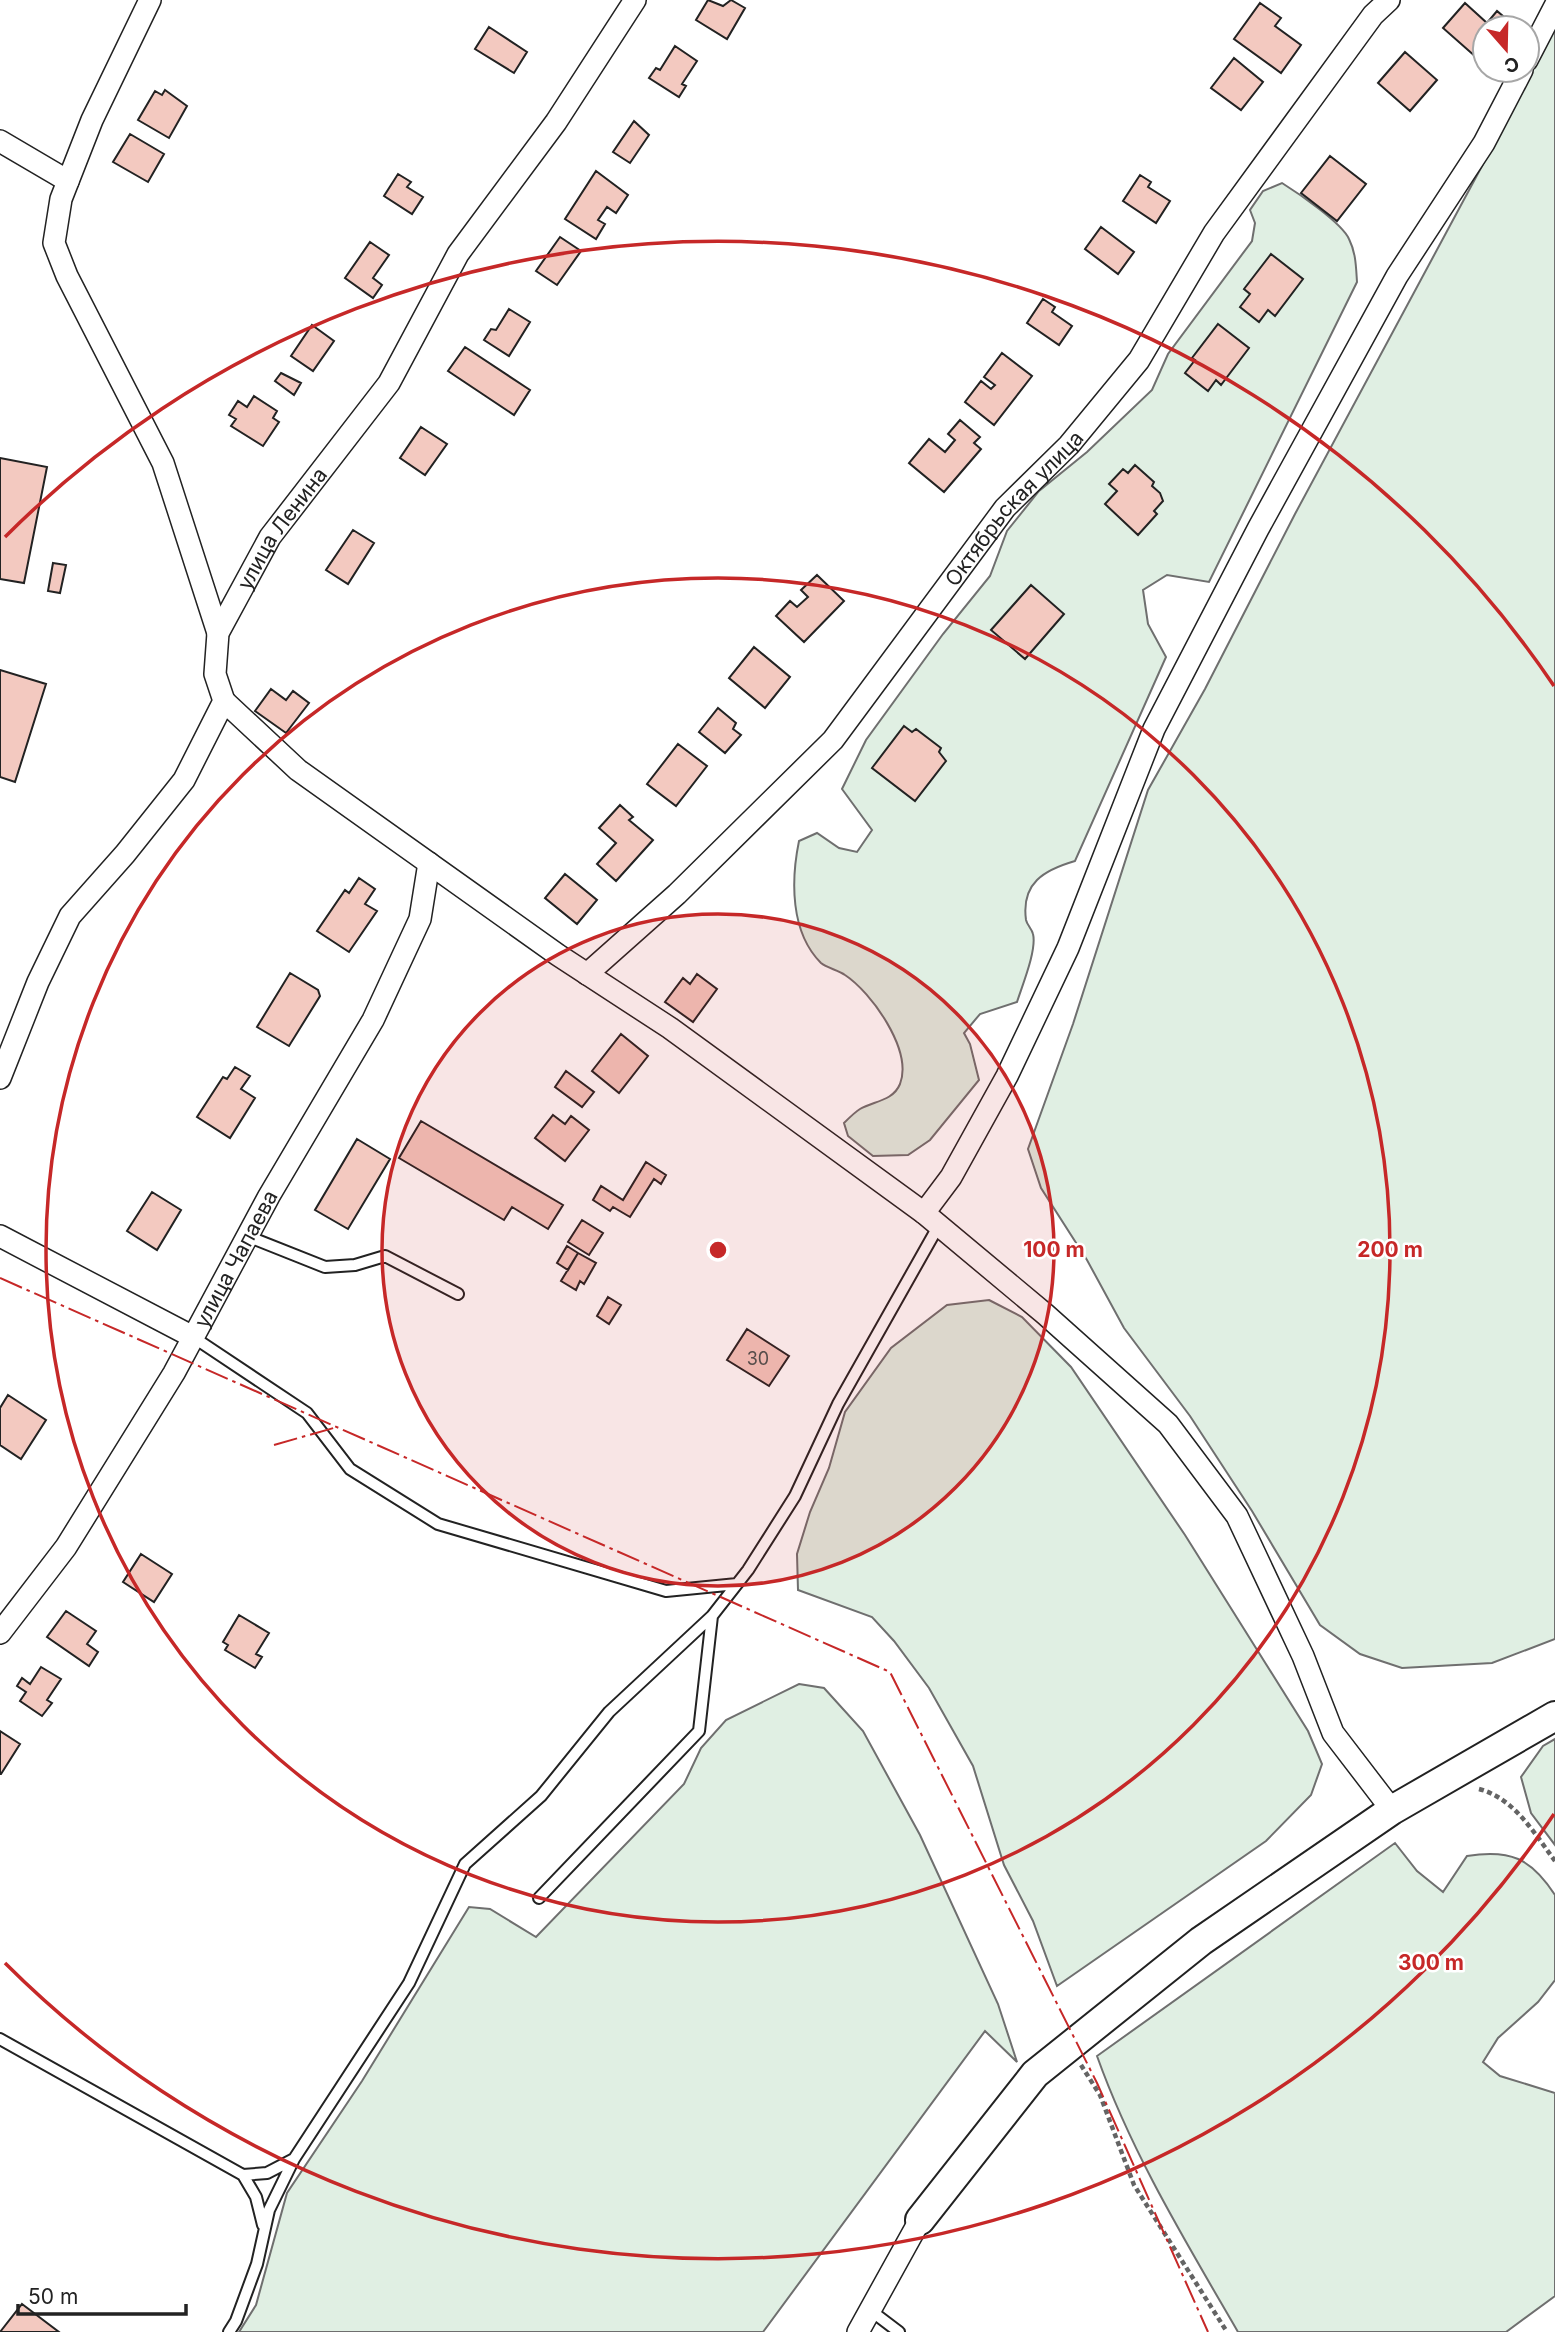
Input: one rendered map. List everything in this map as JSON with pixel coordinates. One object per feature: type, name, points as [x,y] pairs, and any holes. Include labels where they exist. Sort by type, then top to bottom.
[{"type":"street","points":[[150,0],[92,120],[61,199],[54,243],[67,276],[163,463],[218,633]]},
{"type":"street","name":"улица Ленина","points":[[224,701],[215,674],[218,633],[270,537],[389,383],[458,254],[556,122],[635,0]]},
{"type":"street","name":"Октябрьская улица","points":[[587,974],[677,894],[832,740],[1005,508],[1069,445],[1139,360],[1214,233],[1373,15],[1389,0]]},
{"type":"street","points":[[1541,33],[1555,6]]},
{"type":"street","points":[[931,1219],[1007,1076],[1068,948],[1154,729],[1258,529],[1397,276],[1484,143],[1515,84]]},
{"type":"street","points":[[0,141],[68,181]]},
{"type":"street","points":[[0,1078],[38,982],[70,916],[125,855],[184,780],[224,701],[298,770],[587,974],[670,1028],[931,1219],[1045,1314],[1168,1424],[1237,1516],[1303,1656],[1333,1733],[1392,1810]]},
{"type":"street","name":"улица Чапаева","points":[[0,1633],[66,1547],[193,1337],[247,1236],[373,1020],[420,919],[429,863]]},
{"type":"street","points":[[0,1236],[193,1337]]},
{"type":"street","points":[[858,2332],[920,2220],[1035,2074],[1201,1941],[1392,1810],[1555,1716]]},
{"type":"lane","points":[[229,2332],[236,2322],[257,2264],[269,2210],[294,2159],[409,1983],[465,1864],[541,1796],[609,1712],[712,1616],[737,1584],[795,1496],[931,1219]]},
{"type":"lane","points":[[247,1236],[325,1267],[355,1265],[385,1256],[458,1294]]},
{"type":"lane","points":[[193,1337],[307,1413],[350,1469],[438,1524],[666,1591],[737,1584]]},
{"type":"lane","points":[[539,1898],[699,1731],[712,1616]]},
{"type":"lane","points":[[0,2039],[243,2175],[256,2197],[264,2230]]},
{"type":"lane","points":[[243,2175],[267,2173],[294,2159]]},
{"type":"lane","points":[[870,2310],[899,2332]]},
{"type":"path","points":[[1444,1780],[1488,1792],[1522,1816],[1555,1861]]},
{"type":"path","points":[[1069,2047],[1100,2095],[1134,2185],[1227,2332]]},
{"type":"green space","points":[[1555,16],[1555,1639],[1492,1663],[1402,1668],[1360,1654],[1320,1625],[1252,1511],[1190,1416],[1124,1328],[1087,1260],[1041,1188],[1028,1149],[1073,1024],[1148,790],[1205,689],[1295,514],[1482,166],[1522,84],[1541,84],[1541,45]]},
{"type":"green space","points":[[1282,183],[1319,209],[1345,232],[1353,250],[1357,282],[1209,582],[1167,575],[1143,590],[1148,624],[1166,657],[1075,861],[1045,874],[1031,887],[1027,896],[1026,920],[1034,941],[1017,1002],[980,1014],[964,1033],[970,1044],[979,1080],[930,1140],[908,1155],[873,1156],[848,1136],[844,1123],[860,1109],[888,1097],[897,1090],[902,1070],[901,1055],[887,1023],[866,994],[845,975],[821,963],[803,936],[794,889],[799,841],[817,833],[839,848],[857,852],[872,830],[842,789],[866,740],[943,634],[990,576],[1007,531],[1039,491],[1087,452],[1152,390],[1168,354],[1252,241],[1255,223],[1250,210],[1263,191]]},
{"type":"green space","points":[[989,1300],[1022,1317],[1071,1367],[1185,1535],[1308,1731],[1322,1764],[1311,1795],[1266,1841],[1057,1986],[1033,1921],[1004,1865],[973,1766],[929,1688],[894,1641],[872,1617],[798,1590],[797,1554],[810,1512],[829,1468],[845,1412],[891,1348],[947,1305]]},
{"type":"green space","points":[[799,1684],[824,1688],[863,1731],[920,1835],[998,2004],[1017,2062],[985,2031],[763,2332],[239,2332],[256,2305],[287,2193],[362,2081],[469,1907],[490,1909],[536,1937],[684,1784],[701,1748],[726,1720]]},
{"type":"green space","points":[[1555,1739],[1555,1845],[1531,1813],[1521,1777],[1543,1746]]},
{"type":"green space","points":[[1395,1843],[1417,1871],[1443,1892],[1467,1856],[1496,1854],[1518,1859],[1528,1865],[1555,1895],[1555,1980],[1538,2002],[1498,2038],[1483,2062],[1500,2076],[1555,2093],[1555,2296],[1506,2332],[1238,2332],[1143,2163],[1097,2056]]},
{"type":"building","points":[[708,0],[723,6],[731,0],[745,8],[727,39],[696,20]]},
{"type":"building","points":[[1260,3],[1281,18],[1275,26],[1301,45],[1281,73],[1234,39]]},
{"type":"building","points":[[1465,3],[1477,14],[1471,14],[1471,53],[1443,28]]},
{"type":"building","points":[[489,27],[527,52],[514,73],[475,49]]},
{"type":"building","points":[[675,46],[697,61],[682,84],[686,86],[679,97],[649,78],[656,68],[660,70]]},
{"type":"building","points":[[1405,52],[1437,80],[1410,111],[1378,83]]},
{"type":"building","points":[[1234,58],[1263,82],[1241,110],[1211,88]]},
{"type":"building","points":[[165,90],[187,106],[169,138],[138,120],[155,91],[162,95]]},
{"type":"building","points":[[634,121],[649,135],[630,163],[613,152]]},
{"type":"building","points":[[130,134],[164,154],[148,182],[113,162]]},
{"type":"building","points":[[1330,156],[1366,184],[1337,221],[1301,193]]},
{"type":"building","points":[[596,171],[628,195],[616,213],[607,207],[598,220],[605,224],[596,239],[565,219]]},
{"type":"building","points":[[398,174],[411,182],[407,187],[423,197],[412,214],[384,196]]},
{"type":"building","points":[[1140,175],[1151,182],[1148,187],[1170,201],[1156,223],[1123,201]]},
{"type":"building","points":[[1101,227],[1134,252],[1118,274],[1085,249]]},
{"type":"building","points":[[560,237],[581,251],[557,285],[536,271]]},
{"type":"building","points":[[370,242],[389,255],[373,278],[382,285],[373,298],[345,278]]},
{"type":"building","points":[[1271,254],[1303,279],[1275,316],[1268,310],[1259,322],[1240,307],[1250,294],[1244,289]]},
{"type":"building","points":[[1043,299],[1055,307],[1052,312],[1072,326],[1059,345],[1027,323]]},
{"type":"building","points":[[509,309],[530,322],[509,356],[484,340],[491,329],[496,330]]},
{"type":"building","points":[[1218,324],[1249,348],[1221,385],[1216,380],[1208,391],[1185,373],[1195,360],[1192,358]]},
{"type":"building","points":[[312,325],[334,341],[313,371],[291,356]]},
{"type":"building","points":[[465,347],[530,390],[514,415],[448,371]]},
{"type":"building","points":[[1002,353],[1032,376],[994,425],[965,402],[981,381],[991,389],[995,385],[984,377]]},
{"type":"building","points":[[281,373],[301,383],[294,395],[275,381]]},
{"type":"building","points":[[254,396],[277,411],[273,418],[279,422],[263,446],[231,426],[236,419],[229,415],[238,401],[247,407]]},
{"type":"building","points":[[960,420],[980,437],[974,443],[981,449],[944,492],[909,463],[929,439],[945,452],[955,440],[948,434]]},
{"type":"building","points":[[421,427],[447,444],[425,475],[400,458]]},
{"type":"building","points":[[0,458],[47,467],[24,583],[0,579]]},
{"type":"building","points":[[1135,465],[1154,482],[1152,486],[1160,493],[1163,501],[1154,511],[1157,514],[1138,535],[1105,504],[1117,491],[1109,484],[1123,469],[1128,473]]},
{"type":"building","points":[[353,530],[374,543],[348,584],[326,570]]},
{"type":"building","points":[[53,563],[66,565],[60,593],[48,591]]},
{"type":"building","points":[[817,575],[844,601],[804,642],[776,616],[790,601],[797,607],[808,597],[801,590]]},
{"type":"building","points":[[1031,585],[1064,614],[1025,659],[991,630]]},
{"type":"building","points":[[754,647],[790,677],[765,708],[729,678]]},
{"type":"building","points":[[0,670],[46,684],[15,782],[0,777]]},
{"type":"building","points":[[271,689],[286,700],[293,691],[309,703],[286,733],[255,711]]},
{"type":"building","points":[[718,708],[736,723],[733,729],[741,735],[725,753],[699,732]]},
{"type":"building","points":[[904,726],[912,732],[916,729],[941,748],[939,752],[946,761],[915,801],[872,768]]},
{"type":"building","points":[[678,744],[707,766],[676,806],[647,784]]},
{"type":"building","points":[[620,805],[633,817],[629,820],[653,840],[616,881],[597,864],[616,843],[599,828]]},
{"type":"building","points":[[565,874],[597,900],[577,924],[545,898]]},
{"type":"building","points":[[359,878],[375,889],[365,904],[377,911],[349,952],[317,931],[345,890],[349,893]]},
{"type":"building","points":[[290,973],[318,990],[320,996],[289,1046],[257,1027]]},
{"type":"building","points":[[697,974],[717,989],[693,1022],[665,1002],[683,978],[690,984]]},
{"type":"building","points":[[621,1034],[648,1056],[619,1093],[592,1071]]},
{"type":"building","points":[[235,1067],[250,1076],[241,1089],[255,1098],[230,1138],[197,1117],[223,1077],[227,1079]]},
{"type":"building","points":[[566,1071],[594,1092],[582,1107],[555,1087]]},
{"type":"building","points":[[553,1115],[565,1124],[571,1116],[589,1130],[565,1161],[535,1138]]},
{"type":"building","points":[[421,1121],[563,1205],[548,1229],[512,1207],[504,1220],[399,1158]]},
{"type":"building","points":[[357,1139],[390,1159],[348,1229],[315,1210]]},
{"type":"building","points":[[646,1162],[666,1175],[661,1184],[654,1179],[630,1217],[613,1207],[610,1211],[593,1200],[601,1186],[623,1200]]},
{"type":"building","points":[[152,1192],[181,1210],[157,1250],[127,1231]]},
{"type":"building","points":[[582,1220],[603,1233],[589,1255],[568,1242]]},
{"type":"building","points":[[567,1246],[578,1253],[568,1270],[557,1263]]},
{"type":"building","points":[[578,1253],[596,1263],[584,1284],[580,1281],[576,1290],[561,1281]]},
{"type":"building","points":[[608,1297],[621,1305],[609,1324],[597,1316]]},
{"type":"building","points":[[747,1329],[789,1356],[769,1386],[727,1360]]},
{"type":"building","points":[[8,1395],[46,1420],[21,1459],[0,1445],[0,1408]]},
{"type":"building","points":[[141,1554],[172,1574],[154,1602],[123,1582]]},
{"type":"building","points":[[66,1611],[96,1631],[87,1644],[98,1652],[89,1666],[47,1637]]},
{"type":"building","points":[[239,1615],[269,1633],[256,1654],[262,1657],[255,1668],[225,1650],[228,1645],[223,1642]]},
{"type":"building","points":[[41,1667],[61,1679],[47,1700],[52,1703],[42,1716],[20,1701],[26,1692],[17,1686],[22,1678],[30,1684]]},
{"type":"building","points":[[0,1731],[20,1744],[1,1774],[0,1774]]},
{"type":"building","points":[[22,2304],[59,2332],[0,2332]]},
{"type":"power","points":[[0,1278],[890,1672],[1097,2083],[1208,2332]]},
{"type":"power","points":[[274,1445],[337,1427]]}]
